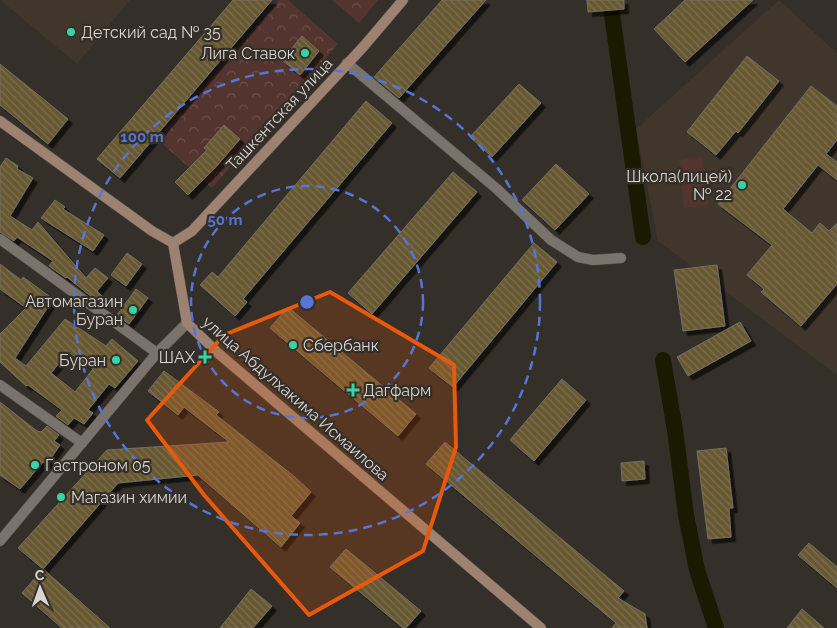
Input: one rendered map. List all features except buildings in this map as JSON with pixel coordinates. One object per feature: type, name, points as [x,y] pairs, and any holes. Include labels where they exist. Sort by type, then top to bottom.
[{"type":"main road","name":"Ташкентская улица","points":[[173,243],[192,231],[364,46],[403,0]]},
{"type":"main road","points":[[0,121],[152,231],[173,243]]},
{"type":"main road","name":"улица Абдулхакима Исмаилова","points":[[173,243],[187,323],[219,354],[541,628]]},
{"type":"street","points":[[347,63],[496,189],[551,240],[578,257],[593,260],[621,258]]},
{"type":"street","points":[[0,239],[157,353]]},
{"type":"street","points":[[0,541],[157,353],[187,323]]},
{"type":"street","points":[[0,385],[82,443]]},
{"type":"highlighted area","points":[[330,292],[454,365],[456,447],[423,551],[309,615],[204,495],[147,420],[224,335]]},
{"type":"shaded area","name":"Детский сад № 35","points":[[0,0],[130,0],[77,64]]},
{"type":"shaded area","name":"Школа(лицей) № 22","points":[[779,0],[837,53],[837,375],[658,241],[636,129]]},
{"type":"green space","points":[[279,0],[288,0],[338,44],[212,188],[157,139]]},
{"type":"green space","points":[[332,0],[378,0],[359,23]]},
{"type":"green space","points":[[703,157],[708,205],[684,208],[679,160]]},
{"type":"waterway","points":[[610,0],[643,237]]},
{"type":"waterway","points":[[663,360],[675,430],[686,515],[697,570],[716,628]]},
{"type":"place","name":"Детский сад № 35","points":[[71,32]]},
{"type":"place","name":"Лига Ставок","points":[[305,53]]},
{"type":"place","name":"Школа(лицей) № 22","points":[[742,185]]},
{"type":"place","name":"Автомагазин Буран","points":[[133,310]]},
{"type":"place","name":"Сбербанк","points":[[293,345]]},
{"type":"place","name":"ШАХ","points":[[205,357]]},
{"type":"place","name":"Буран","points":[[116,360]]},
{"type":"place","name":"Дагфарм","points":[[353,390]]},
{"type":"place","name":"Гастроном 05","points":[[35,465]]},
{"type":"place","name":"Магазин химии","points":[[61,497]]}]
